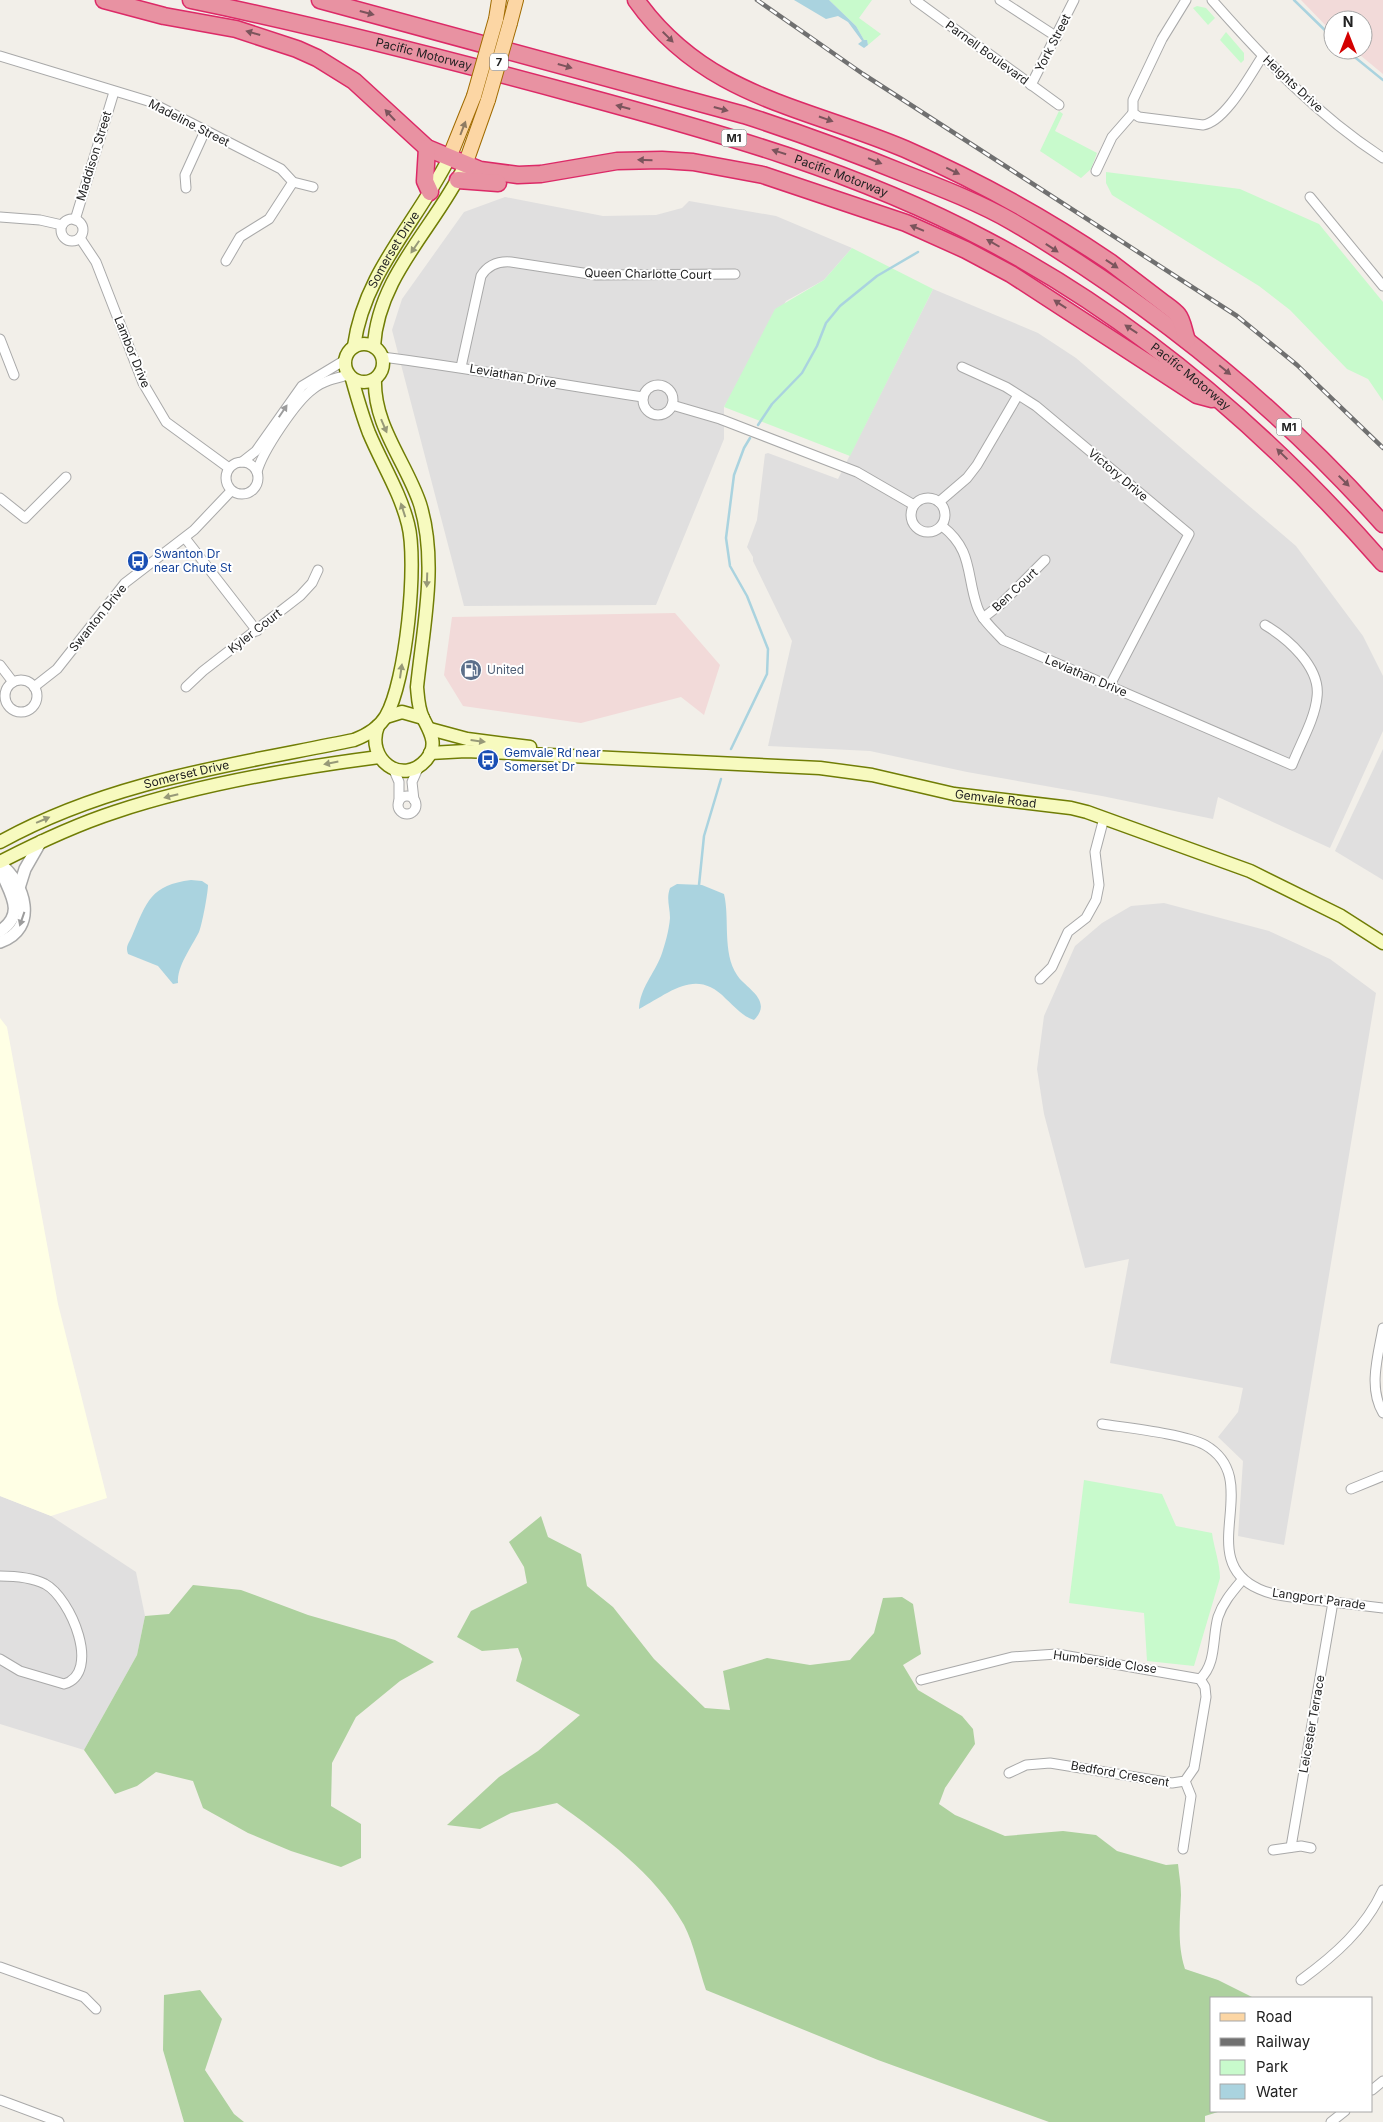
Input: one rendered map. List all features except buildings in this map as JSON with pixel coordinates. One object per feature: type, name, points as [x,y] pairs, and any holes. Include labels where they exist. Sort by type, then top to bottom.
[{"type":"highway","points":[[104,0],[164,16],[257,34],[317,58],[354,82],[427,148],[465,165],[490,172],[518,175],[598,163],[636,160],[721,166],[770,177],[906,223],[998,266],[1059,303],[1197,395],[1224,402]]},
{"type":"highway","name":"Pacific Motorway","points":[[191,0],[343,32],[434,55],[746,141],[824,167],[895,196],[988,240],[1056,280],[1140,335],[1224,402],[1280,452],[1383,563]]},
{"type":"highway","name":"Pacific Motorway","points":[[320,0],[744,115],[852,152],[960,195],[1013,222],[1108,284],[1187,340],[1279,417],[1352,489],[1383,524]]},
{"type":"highway","points":[[636,0],[674,43],[710,72],[753,94],[840,124],[918,155],[980,185],[1052,226],[1127,275],[1179,316],[1187,340]]},
{"type":"highway","points":[[427,148],[425,181],[430,192]]},
{"type":"highway","points":[[458,180],[523,184],[543,182],[561,170]]},
{"type":"main road","name":"7","points":[[449,158],[474,96],[496,19],[499,0]]},
{"type":"main road","name":"7","points":[[465,165],[488,100],[516,0]]},
{"type":"main road","name":"Somerset Drive","points":[[345,360],[347,354],[354,346],[362,307],[373,281],[430,192],[449,158]]},
{"type":"main road","name":"Somerset Drive","points":[[374,346],[375,330],[389,287],[458,180],[465,165]]},
{"type":"main road","points":[[350,377],[364,382],[375,379],[382,370],[382,357],[374,346],[364,344],[354,346]]},
{"type":"main road","points":[[345,360],[369,434],[398,492],[411,543],[412,563],[401,673],[397,692],[374,742],[379,757],[393,768],[401,770],[419,766],[430,753],[433,737],[423,718],[418,702],[417,687],[427,590],[427,546],[417,497],[377,406],[375,379]]},
{"type":"main road","name":"Somerset Drive","points":[[0,842],[74,807],[140,784],[354,740],[367,735],[382,722],[402,712],[423,718]]},
{"type":"main road","name":"Gemvale Road","points":[[430,729],[467,739],[582,756]]},
{"type":"main road","name":"Gemvale Road","points":[[430,753],[466,751],[853,771],[954,794],[1071,808],[1104,818],[1250,871],[1328,909],[1383,943]]},
{"type":"main road","name":"Somerset Drive","points":[[0,864],[41,841],[114,812],[155,800],[336,762],[379,757]]},
{"type":"street","name":"Parnell Boulevard","points":[[915,0],[1059,106]]},
{"type":"street","points":[[1000,0],[1057,37]]},
{"type":"street","name":"York Street","points":[[1031,85],[1057,37],[1074,0]]},
{"type":"street","points":[[1096,171],[1112,137],[1133,113],[1132,100],[1162,39],[1186,0]]},
{"type":"street","name":"Heights Drive","points":[[1212,0],[1262,57],[1308,101],[1383,158]]},
{"type":"street","name":"Madeline Street","points":[[0,56],[148,101],[281,169],[293,182],[312,187]]},
{"type":"street","points":[[1133,113],[1139,117],[1203,125],[1212,124],[1221,115],[1262,57]]},
{"type":"street","name":"Maddison Street","points":[[75,220],[114,92]]},
{"type":"street","points":[[186,188],[185,175],[204,131]]},
{"type":"street","points":[[226,261],[240,237],[269,219],[293,182]]},
{"type":"street","points":[[1310,197],[1383,286]]},
{"type":"street","points":[[0,217],[40,220],[62,225]]},
{"type":"street","points":[[75,220],[67,220],[62,225],[61,232],[67,240],[74,241],[80,238]]},
{"type":"street","name":"Lambor Drive","points":[[75,220],[79,222],[83,229],[80,238],[96,262],[143,383],[166,422],[229,468]]},
{"type":"street","name":"Queen Charlotte Court","points":[[461,367],[481,276],[489,267],[498,262],[511,262],[596,275],[735,274]]},
{"type":"street","points":[[0,339],[14,375]]},
{"type":"street","name":"Leviathan Drive","points":[[382,357],[461,367],[522,379],[643,397]]},
{"type":"street","points":[[345,360],[309,379],[256,451],[242,462],[229,468],[225,480],[231,491],[241,495],[252,492],[258,483],[257,472],[262,457],[306,394],[318,386],[350,377]]},
{"type":"street","points":[[939,502],[967,478],[977,465],[1018,395],[962,367]]},
{"type":"street","points":[[662,385],[671,392],[672,405],[664,414],[654,415],[646,410],[643,397],[651,386],[662,385]]},
{"type":"street","name":"Victory Drive","points":[[1018,395],[1036,406],[1189,534],[1110,685]]},
{"type":"street","points":[[672,405],[720,419],[857,472],[914,505]]},
{"type":"street","points":[[242,462],[251,464],[257,472]]},
{"type":"street","points":[[0,498],[24,518],[66,477]]},
{"type":"street","name":"Swanton Drive","points":[[34,687],[57,669],[125,584],[185,538],[231,491]]},
{"type":"street","points":[[926,498],[939,502],[946,515],[942,526],[933,532],[920,531],[911,521],[911,511],[914,505],[926,498]]},
{"type":"street","name":"Leviathan Drive","points":[[942,526],[952,534],[964,553],[972,578],[977,607],[983,618],[1003,640],[1110,685],[1292,766],[1316,705],[1317,687],[1311,671],[1297,650],[1286,638],[1265,625]]},
{"type":"street","points":[[185,538],[257,631]]},
{"type":"street","name":"Ben Court","points":[[983,618],[1045,560]]},
{"type":"street","name":"Kyler Court","points":[[186,687],[203,671],[300,596],[312,583],[318,570]]},
{"type":"street","points":[[0,665],[13,682]]},
{"type":"street","points":[[26,680],[34,687],[36,701],[30,709],[17,712],[8,706],[5,698],[6,691],[13,682],[26,680]]},
{"type":"street","points":[[0,711],[8,706]]},
{"type":"street","points":[[393,768],[399,782],[398,807],[402,812],[415,816],[416,808],[412,782],[419,766]]},
{"type":"street","points":[[399,801],[406,796],[414,800]]},
{"type":"street","points":[[1040,979],[1052,967],[1068,932],[1086,918],[1093,907],[1099,884],[1095,852],[1104,818]]},
{"type":"street","points":[[19,888],[25,869],[41,841]]},
{"type":"street","points":[[0,864],[9,871],[24,901],[24,917],[15,932],[0,942]]},
{"type":"street","points":[[0,864],[15,903],[9,922],[0,931]]},
{"type":"street","points":[[0,890],[15,903]]},
{"type":"street","points":[[1383,1328],[1375,1379],[1378,1404],[1383,1413]]},
{"type":"street","points":[[1102,1424],[1199,1442],[1221,1458],[1233,1486],[1228,1550],[1233,1565],[1243,1579],[1228,1596],[1221,1609],[1210,1667],[1200,1679]]},
{"type":"street","points":[[1351,1489],[1383,1476]]},
{"type":"street","points":[[0,1576],[33,1580],[46,1585],[58,1594],[80,1633],[80,1649],[78,1675],[64,1684],[20,1671],[0,1660]]},
{"type":"street","name":"Langport Parade","points":[[1243,1579],[1273,1594],[1383,1608]]},
{"type":"street","name":"Leicester Terrace","points":[[1291,1847],[1333,1602]]},
{"type":"street","name":"Humberside Close","points":[[921,1680],[1012,1657],[1057,1654],[1200,1679]]},
{"type":"street","name":"Bedford Crescent","points":[[1009,1773],[1026,1765],[1050,1763],[1172,1783],[1185,1781],[1194,1768],[1206,1697],[1206,1687],[1200,1679]]},
{"type":"street","points":[[1183,1848],[1190,1796],[1185,1781]]},
{"type":"street","points":[[1273,1850],[1291,1847],[1311,1848]]},
{"type":"street","points":[[1301,1980],[1349,1940],[1368,1916],[1383,1890]]},
{"type":"street","points":[[0,1967],[84,1997],[96,2009]]},
{"type":"street","points":[[1373,2089],[1383,2081]]},
{"type":"street","points":[[0,2100],[59,2122]]},
{"type":"street","points":[[1331,2122],[1345,2112]]},
{"type":"shaded area","points":[[1301,0],[1383,0],[1383,74],[1366,60],[1373,60],[1373,10],[1323,10],[1323,23]]},
{"type":"shaded area","points":[[505,197],[603,216],[656,215],[682,208],[689,201],[776,216],[852,248],[824,280],[786,301],[724,407],[724,439],[656,605],[464,606],[392,330],[402,299],[464,212]]},
{"type":"shaded area","points":[[933,289],[1038,333],[1076,358],[1296,546],[1363,636],[1383,676],[1383,731],[1330,848],[1218,797],[1213,819],[1102,796],[967,772],[870,751],[768,746],[792,641],[747,547],[757,520],[765,454],[768,453],[838,479]]},
{"type":"shaded area","points":[[675,613],[720,665],[704,715],[681,697],[581,723],[463,706],[444,675],[452,617]]},
{"type":"shaded area","points":[[1383,749],[1383,880],[1335,851]]},
{"type":"shaded area","points":[[1164,903],[1269,931],[1330,959],[1376,993],[1284,1545],[1238,1536],[1243,1461],[1218,1437],[1238,1412],[1243,1388],[1110,1363],[1129,1259],[1085,1268],[1044,1114],[1037,1069],[1044,1016],[1075,946],[1102,923],[1131,906]]},
{"type":"shaded area","points":[[0,1018],[7,1027],[58,1304],[107,1498],[51,1516],[0,1496]]},
{"type":"shaded area","points":[[0,1496],[51,1516],[136,1572],[145,1616],[137,1655],[84,1750],[0,1724]]},
{"type":"green space","points":[[829,0],[872,0],[859,18],[881,34],[868,45],[856,26]]},
{"type":"green space","points":[[1197,6],[1206,8],[1215,18],[1208,25],[1193,8]]},
{"type":"green space","points":[[1226,32],[1244,53],[1244,60],[1241,63],[1220,40]]},
{"type":"green space","points":[[1059,111],[1063,114],[1055,131],[1097,153],[1091,169],[1081,178],[1040,151]]},
{"type":"green space","points":[[1106,172],[1240,189],[1319,224],[1383,302],[1383,401],[1368,379],[1347,369],[1290,310],[1259,286],[1112,195],[1106,183]]},
{"type":"green space","points":[[852,248],[933,289],[850,456],[724,407],[775,309],[824,280]]},
{"type":"green space","points":[[1084,1480],[1162,1494],[1176,1526],[1212,1533],[1220,1578],[1194,1666],[1147,1661],[1144,1613],[1069,1603]]},
{"type":"green space","points":[[541,1516],[548,1537],[581,1554],[587,1586],[613,1607],[654,1659],[705,1708],[730,1710],[723,1671],[767,1658],[810,1665],[850,1660],[874,1633],[883,1598],[902,1597],[913,1604],[921,1654],[903,1665],[918,1690],[962,1716],[973,1729],[975,1744],[945,1788],[939,1804],[955,1815],[1005,1836],[1063,1831],[1096,1835],[1117,1851],[1166,1865],[1178,1864],[1181,1891],[1180,1941],[1185,1969],[1218,1980],[1252,1997],[1210,1997],[1210,2112],[1218,2112],[1205,2116],[1205,2122],[1049,2122],[878,2060],[706,1990],[688,1932],[672,1906],[643,1872],[627,1857],[557,1803],[511,1813],[480,1829],[447,1825],[499,1777],[538,1751],[580,1715],[516,1681],[522,1659],[518,1648],[482,1651],[457,1637],[471,1611],[527,1583],[524,1567],[509,1542]]},
{"type":"green space","points":[[193,1585],[241,1590],[308,1615],[395,1640],[434,1662],[400,1681],[356,1717],[332,1763],[331,1806],[361,1824],[361,1858],[341,1867],[291,1851],[248,1833],[203,1808],[193,1781],[156,1772],[137,1786],[115,1794],[84,1750],[137,1655],[145,1616],[169,1614]]},
{"type":"green space","points":[[200,1990],[222,2019],[205,2070],[234,2114],[244,2122],[184,2122],[163,2050],[164,1995]]},
{"type":"water","points":[[794,0],[829,0],[856,26],[864,40],[867,40],[868,45],[864,48],[858,44],[862,41],[848,22],[838,16],[826,19]]},
{"type":"water","points":[[191,880],[202,881],[208,885],[206,902],[199,932],[182,964],[178,983],[173,984],[158,966],[128,954],[127,947],[142,913],[152,897],[167,886]]},
{"type":"water","points":[[677,884],[702,885],[724,894],[729,956],[732,966],[741,980],[760,1000],[759,1013],[754,1020],[742,1014],[715,990],[704,985],[693,984],[672,990],[639,1009],[642,994],[664,947],[670,918],[669,892],[670,888]]},
{"type":"waterway","points":[[1294,0],[1323,28]]},
{"type":"waterway","points":[[1358,60],[1383,80]]},
{"type":"waterway","points":[[758,425],[772,404],[802,373],[817,346],[826,323],[840,306],[877,276],[918,252]]},
{"type":"waterway","points":[[731,749],[767,674],[768,649],[747,596],[730,566],[726,538],[734,475],[744,448],[750,438]]},
{"type":"waterway","points":[[699,885],[704,836],[721,779]]},
{"type":"railway","points":[[757,0],[863,74],[1237,316],[1297,365],[1383,448]]},
{"type":"place","name":"Swanton Dr near Chute St","points":[[138,561]]},
{"type":"place","name":"United","points":[[471,670]]},
{"type":"place","name":"Gemvale Rd near Somerset Dr","points":[[488,760]]}]
